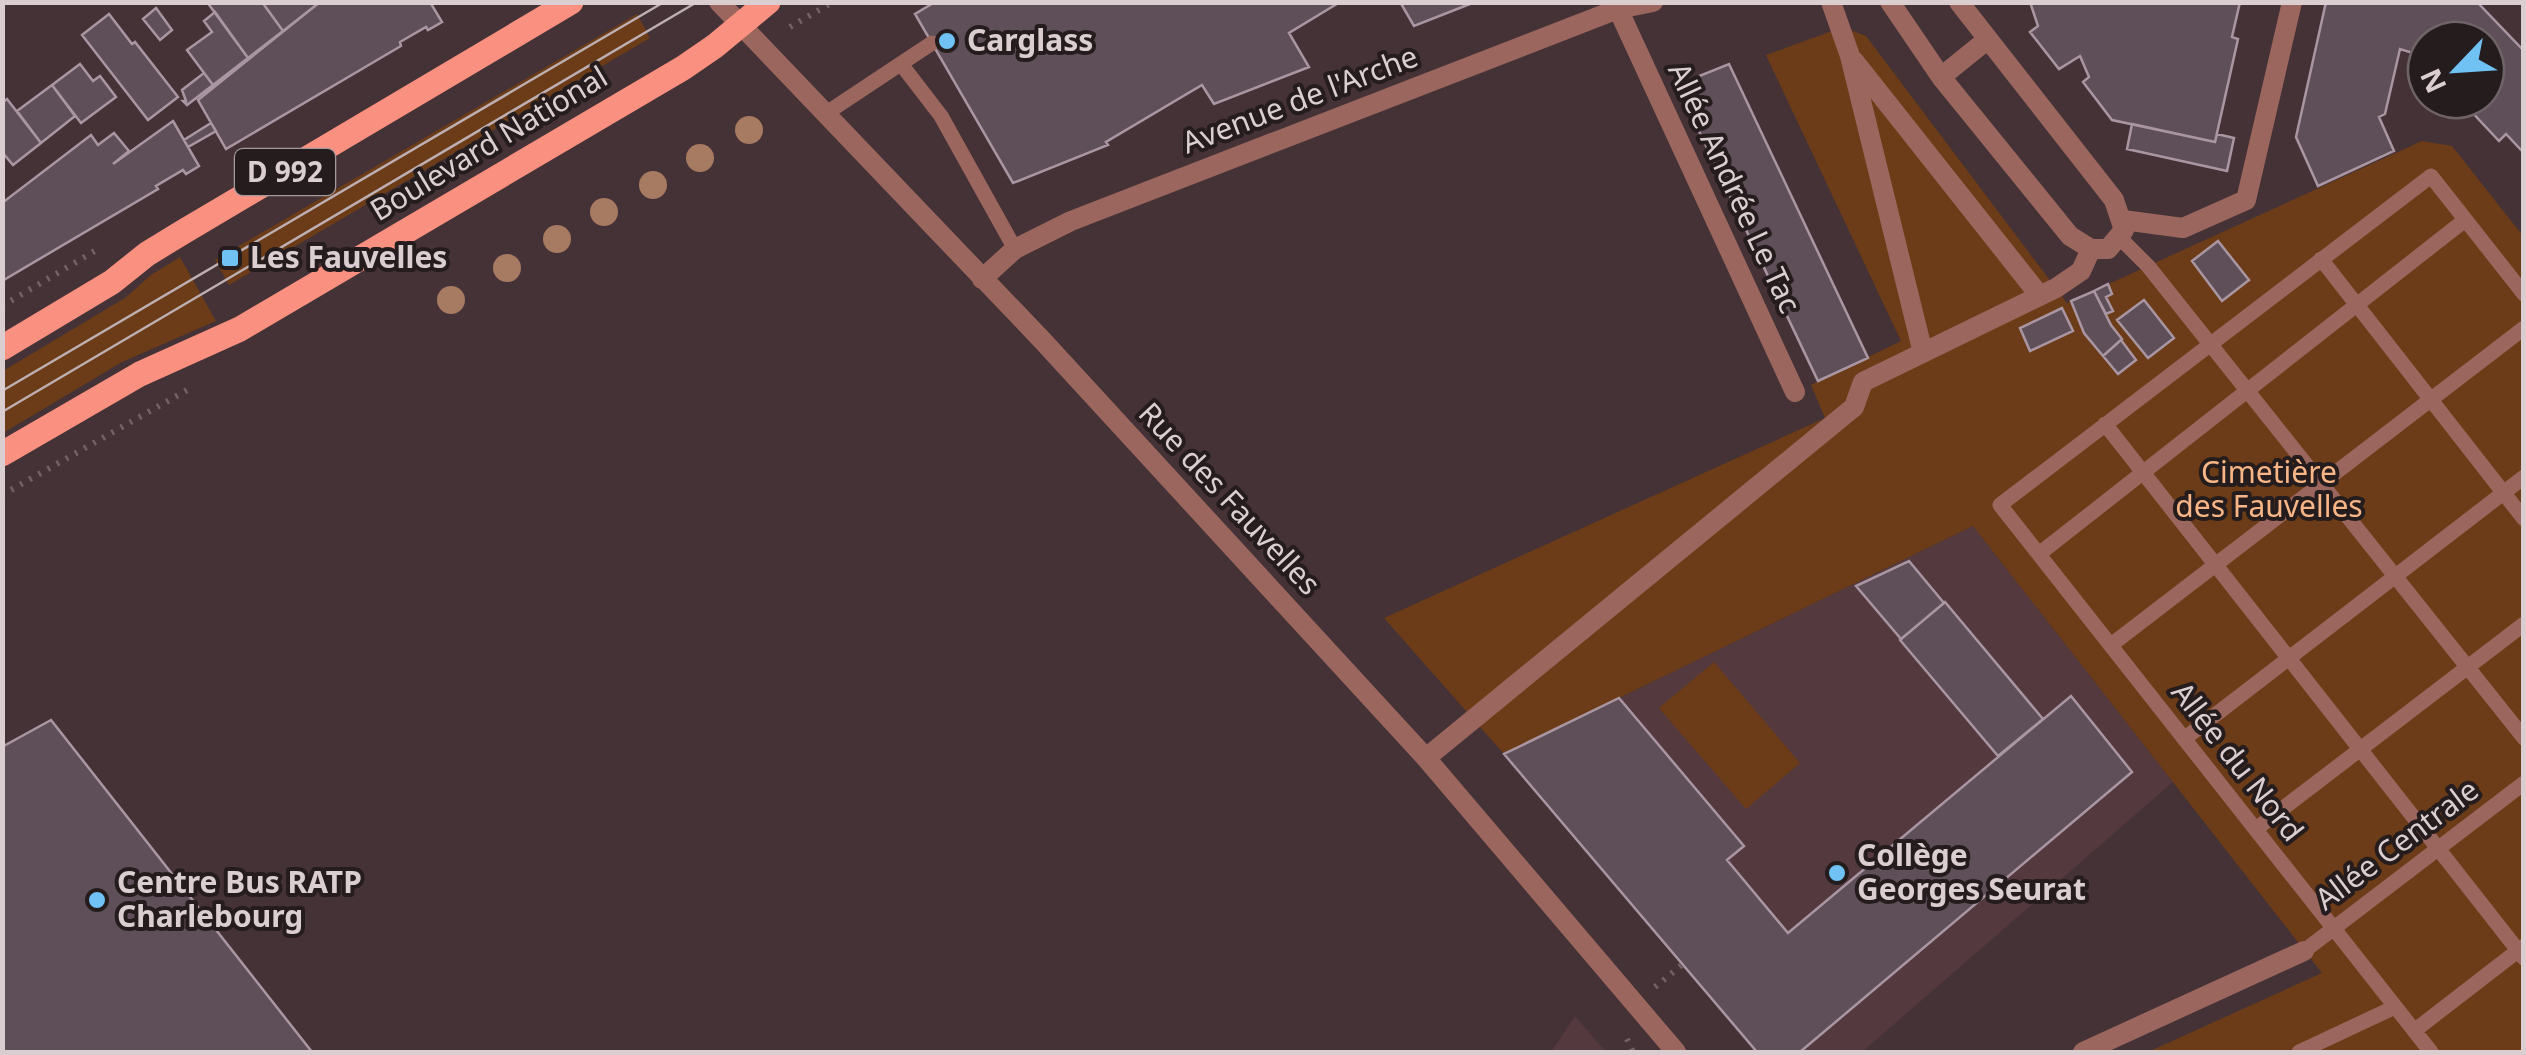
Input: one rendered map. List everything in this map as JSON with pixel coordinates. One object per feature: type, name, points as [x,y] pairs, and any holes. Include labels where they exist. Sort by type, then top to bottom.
[{"type":"main road","name":"D 992","points":[[2,348],[72,308],[182,232],[571,2]]},
{"type":"main road","name":"Boulevard National","points":[[2,454],[140,374],[240,329],[682,68],[716,46],[768,2]]},
{"type":"street","name":"Rue des Fauvelles","points":[[720,2],[1426,758],[1676,1052]]},
{"type":"street","name":"Avenue de l'Arche","points":[[982,279],[1016,248],[1089,214],[1618,9],[1653,2]]},
{"type":"street","points":[[1831,2],[1850,56],[1923,353]]},
{"type":"street","points":[[1890,2],[1940,78],[2070,236],[2090,249],[2108,249],[2121,229],[2114,200],[1959,2]]},
{"type":"street","points":[[2121,229],[2183,228],[2246,200],[2292,2]]},
{"type":"street","name":"Allée Andrée Le Tac","points":[[1618,9],[1796,392]]},
{"type":"street","points":[[1940,78],[1988,39]]},
{"type":"street","points":[[1850,56],[2040,296]]},
{"type":"street","points":[[1426,758],[1854,407],[1863,382],[2040,296],[2081,271],[2090,249]]},
{"type":"street","points":[[2083,1052],[2304,951]]},
{"type":"lane","points":[[825,114],[932,43]]},
{"type":"lane","points":[[900,64],[941,116],[1016,248]]},
{"type":"lane","points":[[2414,1031],[2522,951],[2106,424],[2431,176],[2524,294]]},
{"type":"lane","points":[[2038,554],[2465,220]]},
{"type":"lane","points":[[2121,229],[2524,738]]},
{"type":"lane","points":[[2321,259],[2524,519]]},
{"type":"lane","points":[[2111,645],[2524,328]]},
{"type":"lane","name":"Allée du Nord","points":[[2106,424],[2000,505],[2431,1052]]},
{"type":"lane","points":[[2184,739],[2524,477]]},
{"type":"lane","points":[[2256,830],[2524,624]]},
{"type":"lane","name":"Allée Centrale","points":[[2304,951],[2524,783]]},
{"type":"lane","points":[[2298,1052],[2396,1007]]},
{"type":"path","points":[[792,26],[832,2]]},
{"type":"shaded area","name":"Collège Georges Seurat","points":[[1973,526],[2173,782],[1862,1052],[1757,1052],[1504,754]]},
{"type":"shaded area","points":[[1575,1016],[1606,1052],[1551,1052]]},
{"type":"green space","points":[[637,14],[650,38],[229,285],[215,260]]},
{"type":"green space","name":"Cimetière des Fauvelles","points":[[1843,27],[1866,36],[2067,303],[2422,141],[2452,146],[2523,236],[2523,1052],[2148,1052],[2322,973],[1973,526],[1504,754],[1384,618],[1825,418],[1811,385],[1901,341],[1766,55]]},
{"type":"green space","points":[[180,257],[216,321],[122,362],[3,433],[3,371],[125,298]]},
{"type":"green space","points":[[1714,662],[1800,763],[1746,809],[1659,708]]},
{"type":"building","points":[[207,2],[262,2],[283,31],[248,58]]},
{"type":"building","points":[[262,2],[320,2],[283,31]]},
{"type":"building","points":[[320,2],[430,2],[442,22],[400,42],[401,46],[226,149],[198,100]]},
{"type":"building","name":"Carglass","points":[[935,2],[1340,2],[1289,33],[1309,67],[1214,104],[1202,85],[1106,142],[1108,145],[1013,183],[915,14]]},
{"type":"building","points":[[1400,2],[1475,2],[1414,26]]},
{"type":"building","points":[[2030,2],[2240,2],[2232,37],[2238,39],[2215,142],[2112,120],[2083,82],[2089,77],[2080,56],[2059,69],[2030,32],[2038,26]]},
{"type":"building","points":[[2326,2],[2477,2],[2494,20],[2406,20],[2406,51],[2400,49],[2385,114],[2379,117],[2394,151],[2318,186],[2296,137]]},
{"type":"building","points":[[156,8],[172,30],[160,40],[143,19]]},
{"type":"building","points":[[215,12],[248,58],[213,85],[187,50],[212,32],[204,21]]},
{"type":"building","points":[[109,14],[178,97],[148,120],[82,35]]},
{"type":"building","points":[[2506,32],[2524,51],[2524,153],[2506,134],[2499,141],[2479,120],[2506,120]]},
{"type":"building","points":[[80,64],[93,81],[100,76],[116,97],[81,123],[52,85]]},
{"type":"building","points":[[1729,64],[1868,358],[1818,381],[1677,85]]},
{"type":"building","points":[[204,73],[213,85],[187,105],[182,90]]},
{"type":"building","points":[[52,85],[75,116],[41,143],[17,111]]},
{"type":"building","points":[[7,99],[41,143],[13,165],[2,152],[2,103]]},
{"type":"building","points":[[173,121],[199,166],[186,174],[183,170],[156,186],[158,189],[2,281],[2,203],[91,135],[98,145],[114,133],[129,151],[113,164]]},
{"type":"building","points":[[211,123],[216,131],[188,147],[184,140]]},
{"type":"building","points":[[2132,124],[2215,142],[2217,134],[2234,138],[2227,171],[2127,149]]},
{"type":"building","points":[[2218,241],[2249,280],[2222,301],[2192,261]]},
{"type":"building","points":[[2108,284],[2112,294],[2106,297],[2113,311],[2106,314],[2094,291]]},
{"type":"building","points":[[2094,291],[2122,339],[2103,356],[2084,333],[2071,301]]},
{"type":"building","points":[[2144,300],[2174,338],[2148,358],[2117,320]]},
{"type":"building","points":[[2062,308],[2073,331],[2030,351],[2020,328]]},
{"type":"building","points":[[2121,340],[2136,360],[2118,374],[2103,356]]},
{"type":"building","points":[[1909,561],[1944,603],[1901,639],[1856,586]]},
{"type":"building","points":[[1945,602],[2043,719],[1998,756],[1900,640]]},
{"type":"building","points":[[2071,696],[2132,772],[1800,1052],[1757,1052],[1504,754],[1619,698],[1744,846],[1727,860],[1788,933]]},
{"type":"building","name":"Centre Bus RATP Charlebourg","points":[[51,720],[312,1052],[2,1052],[2,747]]},
{"type":"tram line","points":[[2,391],[664,2]]},
{"type":"tram line","points":[[2,412],[697,2]]},
{"type":"place","name":"Carglass","points":[[947,41]]},
{"type":"place","name":"Les Fauvelles","points":[[230,258]]},
{"type":"place","name":"Collège Georges Seurat","points":[[1837,873]]},
{"type":"place","name":"Centre Bus RATP Charlebourg","points":[[97,900]]}]
